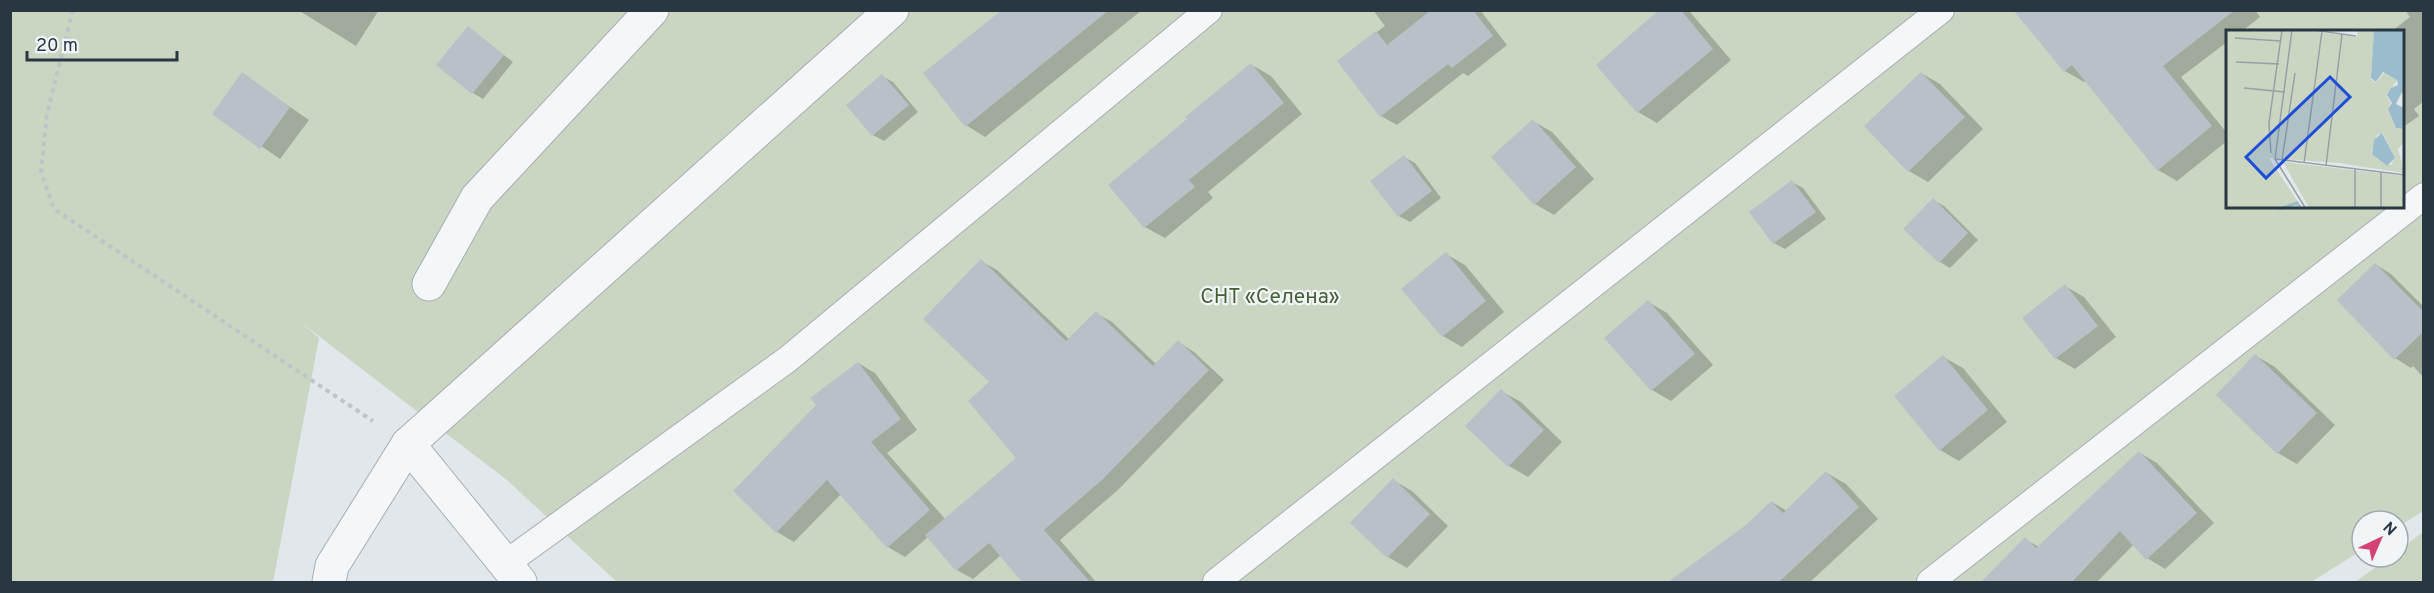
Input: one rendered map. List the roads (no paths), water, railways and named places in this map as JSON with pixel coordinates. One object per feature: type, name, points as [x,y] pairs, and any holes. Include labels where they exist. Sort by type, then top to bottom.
[{"type":"street","points":[[429,284],[477,198],[652,10]]},
{"type":"street","points":[[330,582],[332,566],[408,444],[892,10]]},
{"type":"street","points":[[408,444],[512,573]]},
{"type":"lane","points":[[512,573],[788,359],[1209,10]]},
{"type":"lane","points":[[1216,582],[1941,10]]},
{"type":"lane","points":[[1930,582],[2424,195]]},
{"type":"park label","name":"СНТ «Селена»","points":[[1270,296]]}]
